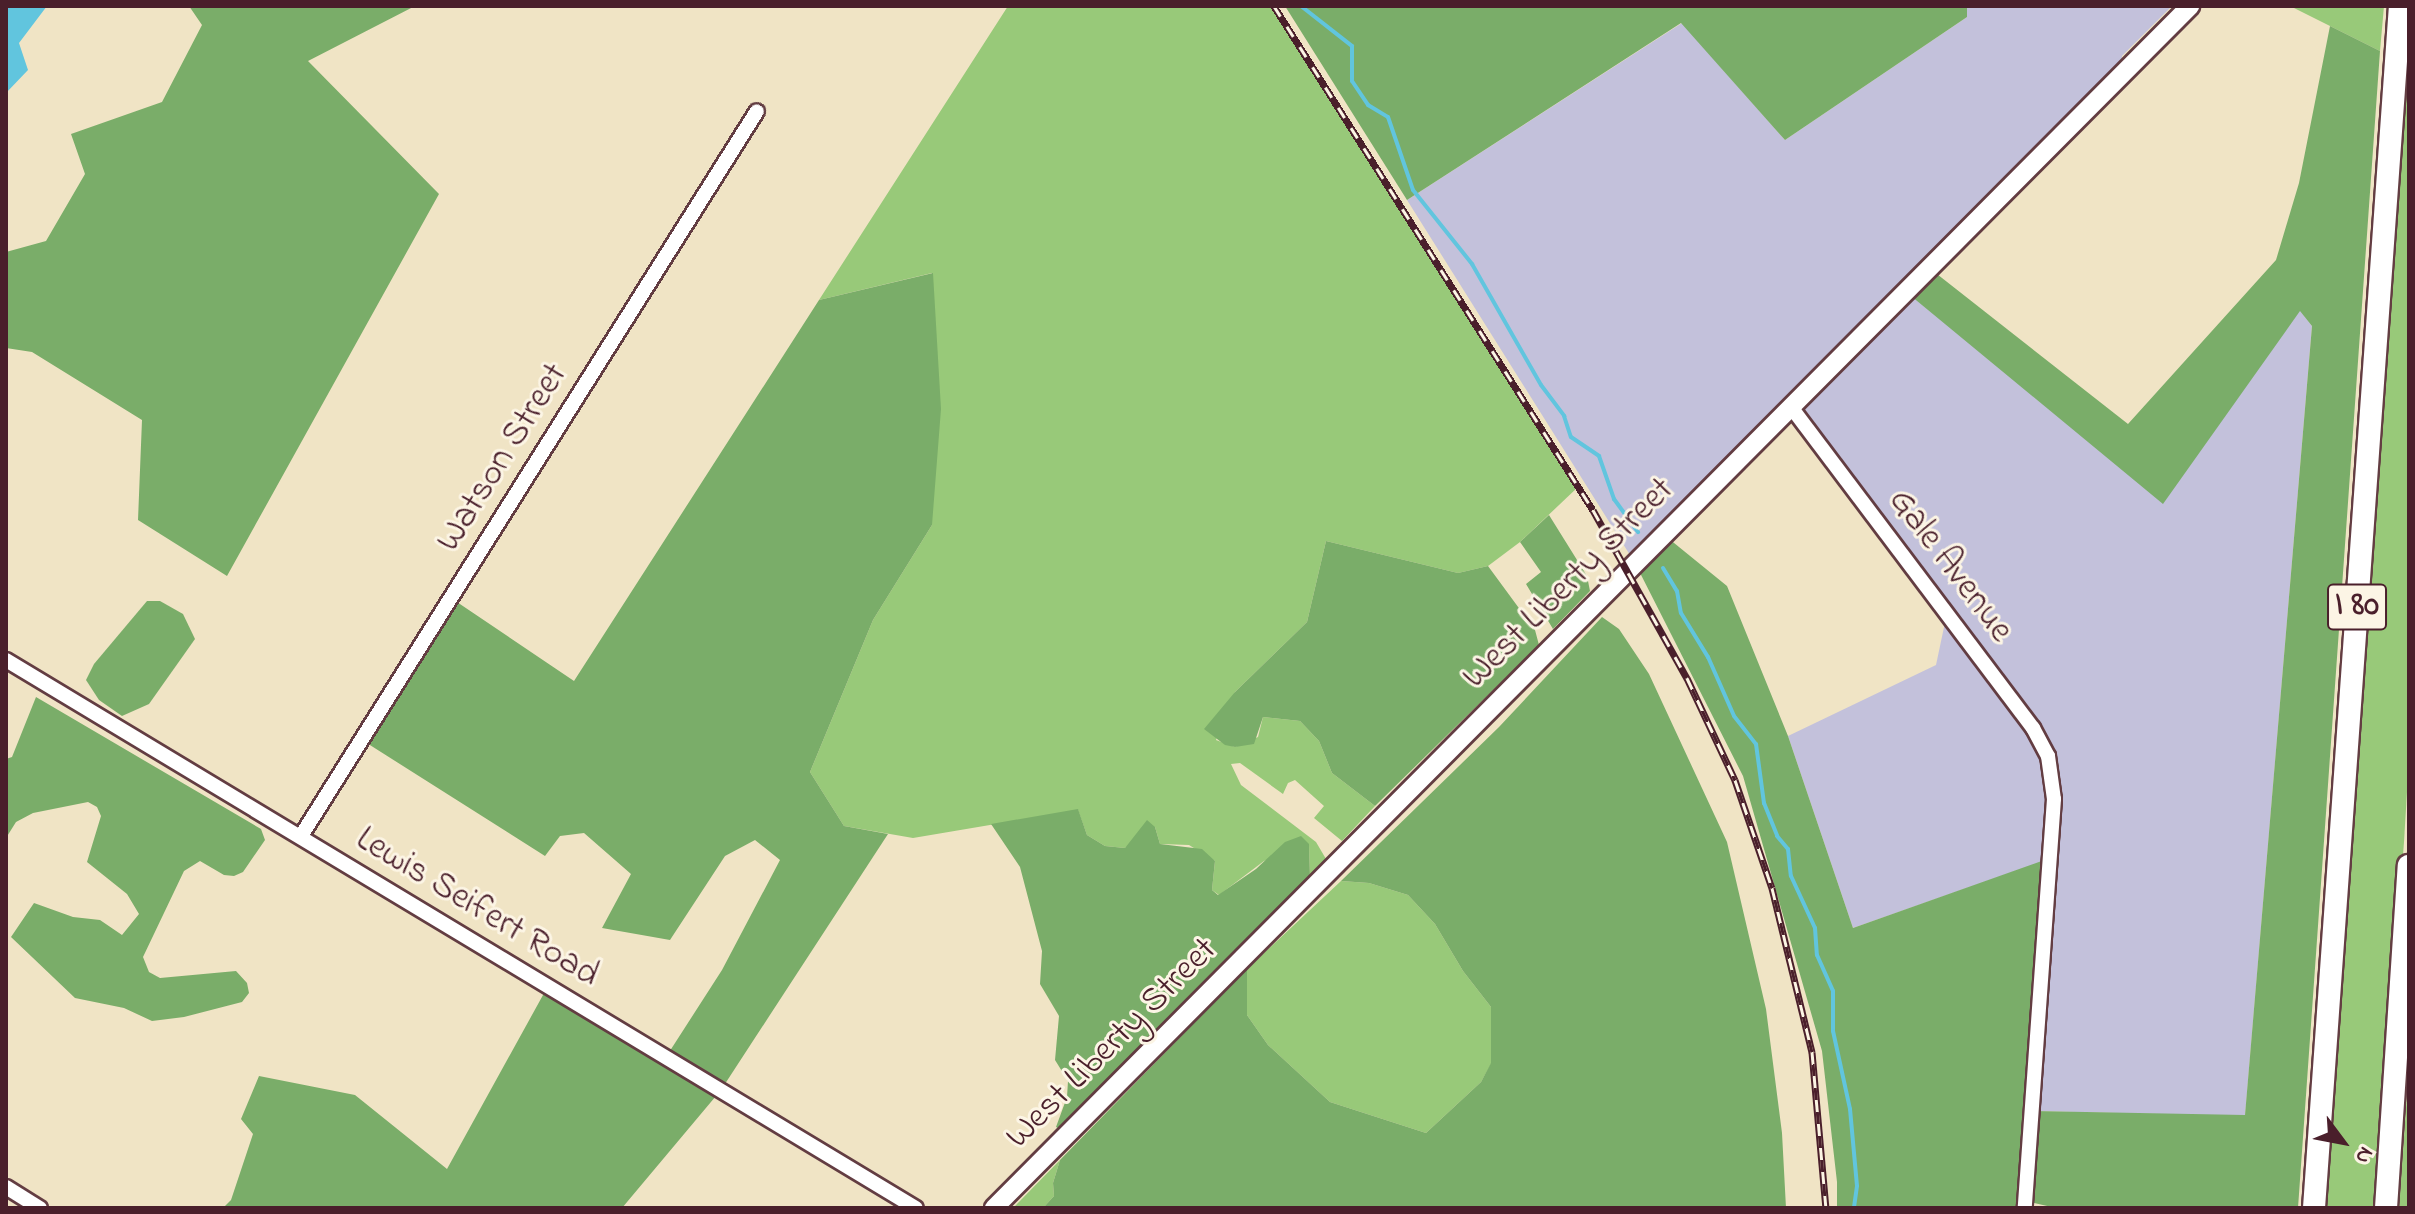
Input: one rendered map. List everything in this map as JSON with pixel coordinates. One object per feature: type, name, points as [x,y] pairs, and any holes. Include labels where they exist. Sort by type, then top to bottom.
[{"type":"highway","name":"I 80","points":[[2314,1208],[2400,6]]},
{"type":"highway","points":[[2386,1208],[2409,866]]},
{"type":"main road","name":"West Liberty Street","points":[[994,1208],[2190,6]]},
{"type":"street","name":"Watson Street","points":[[301,836],[757,111]]},
{"type":"street","name":"Gale Avenue","points":[[1791,407],[2033,728],[2050,766],[2054,805],[2025,1208]]},
{"type":"street","name":"Lewis Seifert Road","points":[[6,660],[916,1208]]},
{"type":"street","points":[[6,1187],[40,1208]]},
{"type":"shaded area","points":[[1967,6],[2172,6],[2122,56],[2121,74],[1906,291],[2163,503],[2300,310],[2312,326],[2245,1116],[2033,1111],[2050,859],[1853,928],[1788,736],[1936,665],[1947,613],[1791,407],[1635,563],[1407,200],[1682,23],[1785,140],[1967,17]]},
{"type":"green space","points":[[189,6],[415,6],[308,61],[439,194],[227,576],[138,520],[142,420],[32,352],[6,348],[6,252],[46,241],[85,174],[71,134],[162,102],[202,25]]},
{"type":"green space","points":[[1008,6],[1274,6],[1578,487],[1520,542],[1488,566],[1458,573],[1326,541],[1307,622],[1235,692],[1216,740],[1235,747],[1258,737],[1263,717],[1300,721],[1319,741],[1332,773],[1375,806],[1342,841],[1314,818],[1324,806],[1295,780],[1288,783],[1283,794],[1240,763],[1231,764],[1241,785],[1316,842],[1326,859],[1310,877],[1309,845],[1264,861],[1219,895],[1212,890],[1215,861],[1189,845],[1160,844],[1155,827],[1125,848],[1105,846],[1087,835],[1078,810],[913,838],[844,826],[810,772],[873,620],[932,525],[932,273],[819,300]]},
{"type":"green space","points":[[1285,6],[1967,6],[1967,17],[1785,140],[1681,23],[1407,200]]},
{"type":"green space","points":[[2290,6],[2384,6],[2380,51]]},
{"type":"green space","points":[[2330,26],[2380,51],[2298,1208],[2056,1208],[2026,1201],[2025,1208],[1837,1208],[1837,1182],[1822,1051],[1743,776],[1635,563],[1663,534],[1727,586],[1788,736],[1853,928],[2050,858],[2033,1111],[2245,1115],[2312,326],[2300,311],[2163,504],[1905,291],[1928,267],[2128,424],[2276,260],[2299,183]]},
{"type":"green space","points":[[2409,28],[2409,759],[2404,842],[2376,1208],[2324,1208]]},
{"type":"green space","points":[[933,273],[941,409],[932,525],[873,620],[810,772],[844,826],[888,834],[721,1090],[622,1208],[223,1208],[231,1200],[253,1134],[241,1119],[259,1076],[355,1095],[447,1169],[548,986],[666,1057],[722,970],[780,860],[755,840],[725,856],[670,940],[602,928],[631,874],[584,833],[560,836],[545,856],[362,740],[451,598],[574,681],[819,300]]},
{"type":"green space","points":[[1549,515],[1587,576],[1590,591],[1553,629],[1526,584],[1541,572],[1520,542]]},
{"type":"green space","points":[[1326,541],[1458,573],[1488,566],[1535,630],[1539,645],[1375,806],[1332,773],[1319,741],[1300,721],[1263,717],[1254,744],[1235,747],[1225,745],[1204,729],[1235,692],[1307,622]]},
{"type":"green space","points":[[147,601],[160,601],[183,614],[195,639],[149,704],[122,716],[99,700],[86,680],[94,664]]},
{"type":"green space","points":[[1602,617],[1619,629],[1649,674],[1727,842],[1766,1009],[1782,1133],[1786,1208],[1043,1208],[1054,1196],[1053,1183],[1060,1160],[1247,969],[1247,1015],[1268,1045],[1330,1102],[1426,1133],[1481,1082],[1491,1063],[1491,1007],[1463,971],[1435,924],[1408,895],[1369,883],[1341,881],[1499,727]]},
{"type":"green space","points":[[36,697],[261,829],[265,840],[243,872],[234,876],[224,875],[200,861],[184,871],[143,957],[149,972],[160,978],[236,971],[247,983],[249,993],[242,1002],[184,1017],[152,1021],[124,1008],[75,998],[11,937],[34,903],[73,917],[100,920],[122,935],[139,914],[127,894],[87,862],[101,816],[97,807],[88,802],[33,813],[16,822],[6,838],[6,759],[12,757]]},
{"type":"green space","points":[[1078,809],[1087,835],[1105,846],[1125,848],[1147,820],[1155,827],[1160,844],[1202,849],[1215,861],[1212,890],[1218,895],[1256,869],[1285,842],[1301,836],[1309,844],[1310,877],[1060,1129],[1056,1127],[1067,1097],[1068,1081],[1055,1060],[1059,1016],[1040,984],[1042,951],[1020,867],[991,824]]},
{"type":"green space","points":[[1341,881],[1369,883],[1408,895],[1435,924],[1463,971],[1491,1007],[1491,1064],[1481,1082],[1426,1133],[1330,1102],[1268,1045],[1247,1015],[1247,969]]},
{"type":"green space","points":[[2409,1065],[2409,1208],[2399,1208]]},
{"type":"green space","points":[[1060,1160],[1053,1183],[1054,1196],[1043,1208],[1013,1208]]},
{"type":"water","points":[[6,6],[47,6],[19,43],[28,70],[6,93]]},
{"type":"waterway","points":[[1301,6],[1352,46],[1352,81],[1368,105],[1388,117],[1413,190],[1472,264],[1541,385],[1564,416],[1571,437],[1599,456],[1614,499],[1638,532]]},
{"type":"waterway","points":[[1663,568],[1677,591],[1681,613],[1708,657],[1734,716],[1756,744],[1764,803],[1777,836],[1788,849],[1791,876],[1815,928],[1817,955],[1833,991],[1833,1031],[1850,1109],[1857,1186],[1854,1208]]},
{"type":"railway","points":[[1274,6],[1593,510],[1687,678],[1735,780],[1772,888],[1812,1052],[1826,1208]]}]
